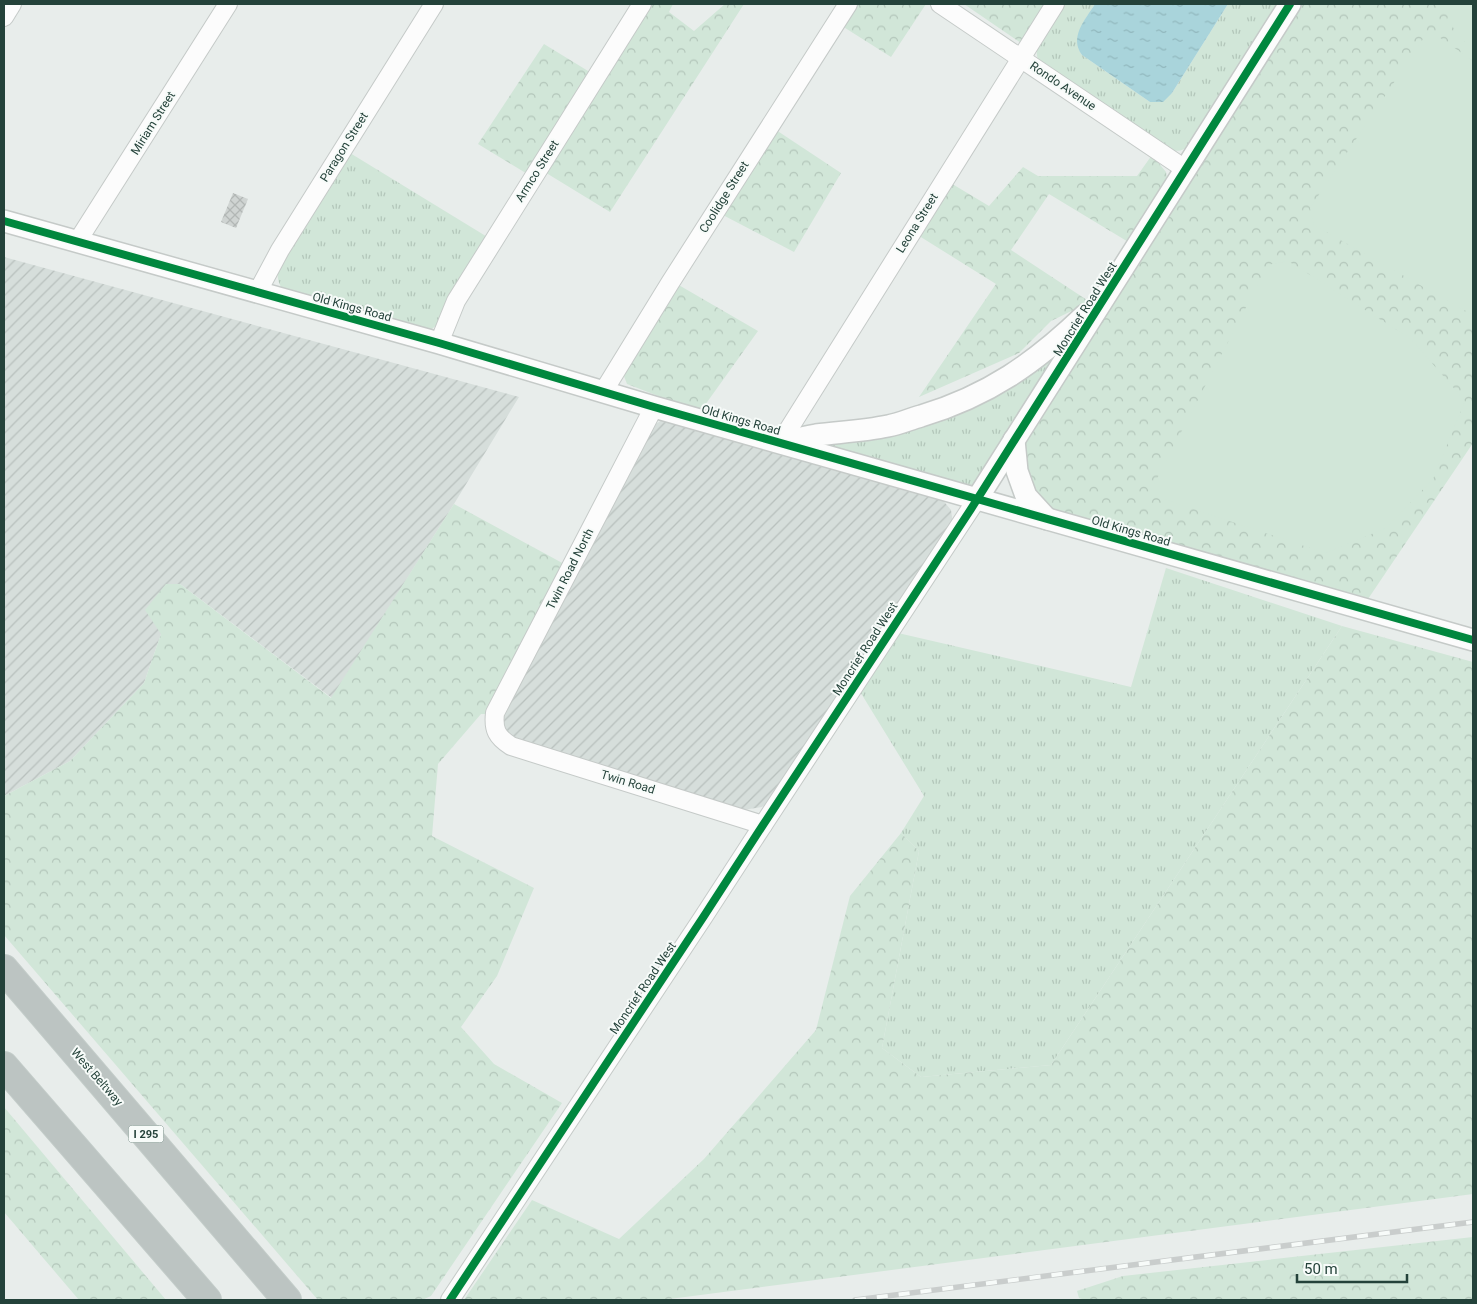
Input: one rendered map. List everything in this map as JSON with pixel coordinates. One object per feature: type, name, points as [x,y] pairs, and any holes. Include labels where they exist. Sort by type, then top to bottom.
[{"type":"highway","name":"West Beltway","points":[[4,969],[287,1300]]},
{"type":"highway","points":[[4,1066],[207,1300]]},
{"type":"street","points":[[4,17],[12,4]]},
{"type":"street","name":"Miriam Street","points":[[77,242],[228,4]]},
{"type":"street","name":"Paragon Street","points":[[257,293],[280,250],[434,4]]},
{"type":"street","name":"Armco Street","points":[[439,343],[456,302],[642,4]]},
{"type":"street","name":"Coolidge Street","points":[[604,392],[670,282],[848,4]]},
{"type":"street","name":"Rondo Avenue","points":[[940,4],[1185,169]]},
{"type":"street","name":"Leona Street","points":[[780,443],[1055,4]]},
{"type":"street","name":"Moncrief Road West","points":[[450,1300],[977,499],[1290,4]]},
{"type":"street","name":"Old Kings Road","points":[[4,221],[439,343],[654,407],[1473,640]]},
{"type":"street","points":[[780,443],[815,435],[889,426],[974,397],[1015,373],[1056,343],[1109,292]]},
{"type":"street","name":"Twin Road North","points":[[496,734],[494,725],[495,713],[654,407]]},
{"type":"street","points":[[1014,440],[1016,471],[1026,496],[1047,519]]},
{"type":"street","name":"Twin Road","points":[[496,734],[511,746],[763,825]]},
{"type":"shaded area","points":[[4,257],[519,397],[332,698],[180,584],[166,584],[161,634],[144,683],[70,761],[4,796]]},
{"type":"shaded area","points":[[664,419],[941,498],[951,510],[953,524],[772,800],[762,807],[743,810],[514,739],[503,727],[504,707],[652,426]]},
{"type":"green space","points":[[653,4],[673,4],[669,12],[694,31],[725,4],[744,4],[610,212],[543,171]]},
{"type":"green space","points":[[858,4],[926,4],[891,57],[842,26]]},
{"type":"green space","points":[[964,4],[1048,4],[1021,43]]},
{"type":"green space","points":[[1060,4],[1095,4],[1078,36],[1079,49],[1082,55],[1150,102],[1172,93],[1228,4],[1281,4],[1193,143],[1183,150],[1176,151],[1164,149],[1040,65],[1037,57],[1039,41],[1046,25]]},
{"type":"green space","points":[[1299,4],[1473,4],[1473,443],[1366,602],[1055,512],[1038,498],[1025,474],[1023,454],[1030,429]]},
{"type":"green space","points":[[1451,4],[1473,4],[1473,52],[1447,20]]},
{"type":"green space","points":[[1429,30],[1473,61],[1473,315],[1314,225],[1310,208]]},
{"type":"green space","points":[[544,44],[593,74],[529,175],[478,144]]},
{"type":"green space","points":[[773,128],[841,173],[794,252],[719,213]]},
{"type":"green space","points":[[350,153],[489,238],[437,325],[429,331],[286,295],[280,286],[278,269],[281,259]]},
{"type":"green space","points":[[1152,155],[1166,172],[1168,183],[1130,243],[1049,194],[1011,250],[1090,302],[1051,321],[1019,353],[919,397],[996,284],[916,234],[949,182],[989,206],[1023,167],[1038,176],[1137,176]]},
{"type":"green space","points":[[1288,261],[1411,339],[1465,401],[1433,479],[1386,528],[1325,553],[1149,494],[1268,265]]},
{"type":"green space","points":[[677,284],[758,331],[700,412],[627,384],[622,371]]},
{"type":"green space","points":[[1068,339],[981,480],[972,486],[959,487],[815,445],[894,431]]},
{"type":"green space","points":[[454,504],[566,565],[488,714],[481,714],[438,764],[432,836],[534,888],[497,976],[461,1027],[494,1064],[562,1103],[431,1296],[422,1300],[318,1300],[4,935],[4,796],[70,761],[144,683],[161,634],[145,610],[166,584],[180,584],[331,698]]},
{"type":"green space","points":[[1166,568],[1342,626],[1051,1065],[921,1077],[882,1048],[919,851],[901,833],[924,796],[859,690],[898,633],[1131,687]]},
{"type":"green space","points":[[1342,626],[1473,662],[1473,1194],[662,1300],[464,1300],[532,1200],[619,1239],[704,1159],[816,1030],[850,896],[901,833],[919,851],[882,1048],[921,1077],[1051,1065]]},
{"type":"green space","points":[[4,1107],[166,1300],[79,1300],[4,1212]]},
{"type":"green space","points":[[1473,1237],[1473,1300],[1085,1300],[1079,1298],[1077,1291],[1123,1276]]},
{"type":"water","points":[[1095,4],[1228,4],[1172,93],[1163,102],[1150,102],[1082,55],[1078,48],[1077,42],[1080,29]]},
{"type":"building","points":[[233,193],[248,199],[236,228],[221,222]]},
{"type":"railway","points":[[855,1300],[1473,1222]]},
{"type":"cycle path","points":[[450,1300],[971,509],[1290,4]]},
{"type":"cycle path","points":[[4,221],[439,343],[654,407],[1473,640]]}]
